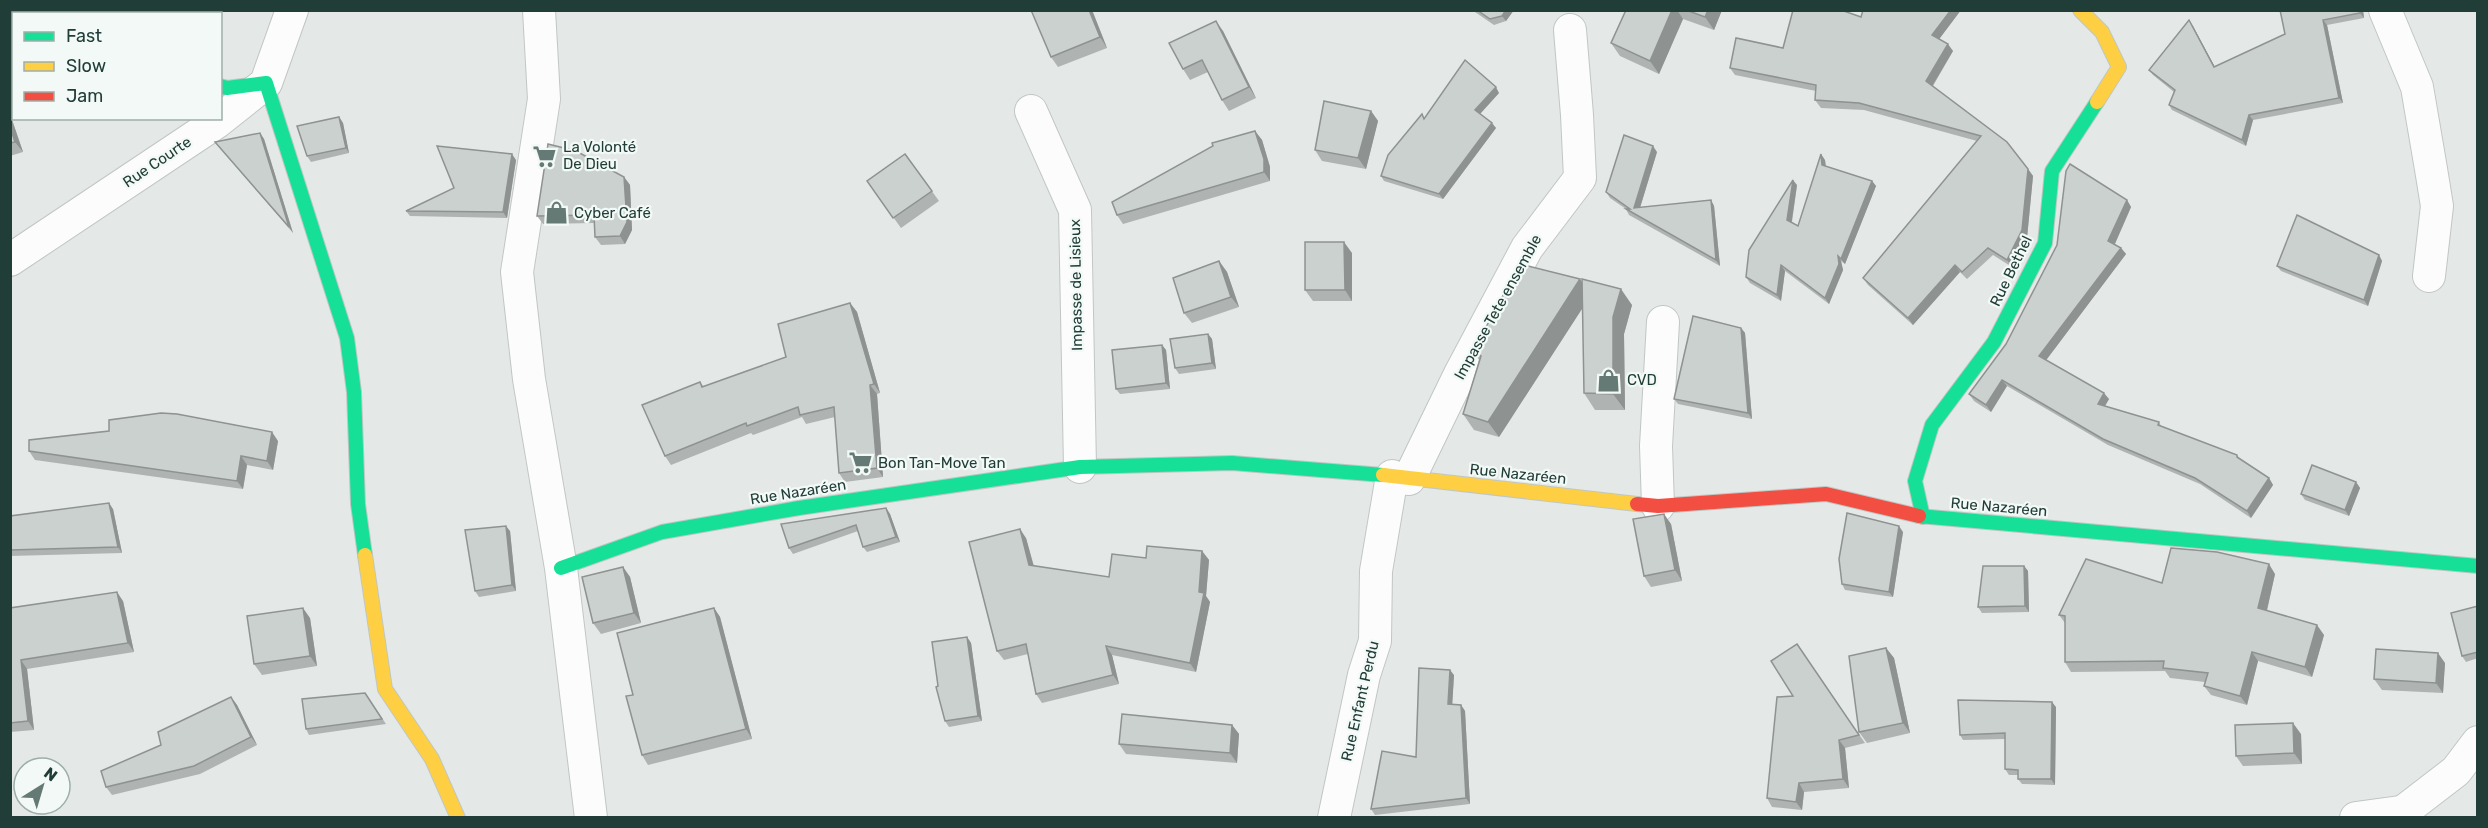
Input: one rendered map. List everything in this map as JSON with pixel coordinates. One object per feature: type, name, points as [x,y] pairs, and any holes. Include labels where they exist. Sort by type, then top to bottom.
[{"type":"street","points":[[292,10],[266,83],[347,338],[354,392],[358,504],[385,688],[432,759],[458,818]]},
{"type":"street","points":[[539,10],[544,99],[518,272],[529,379],[561,568],[591,818]]},
{"type":"street","name":"Rue Bethel","points":[[1923,517],[1915,481],[1932,425],[1994,342],[2045,243],[2052,171],[2119,67],[2102,32],[2080,10]]},
{"type":"street","points":[[2385,10],[2417,87],[2431,168],[2437,206],[2429,276]]},
{"type":"street","name":"Impasse Tete ensemble","points":[[1401,477],[1460,374],[1527,248],[1580,178],[1570,30]]},
{"type":"street","points":[[222,87],[227,88],[266,83]]},
{"type":"street","name":"Rue Courte","points":[[222,119],[266,83]]},
{"type":"street","name":"Impasse de Lisieux","points":[[1031,111],[1075,210],[1080,467]]},
{"type":"street","name":"Rue Courte","points":[[10,260],[220,120]]},
{"type":"street","points":[[1658,506],[1656,446],[1663,322]]},
{"type":"street","name":"Rue Nazaréen","points":[[561,568],[662,532],[799,508],[1080,467],[1233,463],[1401,477],[1658,506],[1826,494],[1923,517],[2478,566]]},
{"type":"street","name":"Rue Enfant Perdu","points":[[1334,818],[1364,675],[1375,641],[1376,571],[1401,477]]},
{"type":"street","points":[[2356,818],[2398,815],[2456,771],[2478,742]]},
{"type":"building","points":[[166,10],[180,10],[180,12]]},
{"type":"building","points":[[1031,10],[1089,10],[1100,37],[1051,57]]},
{"type":"building","points":[[1477,10],[1506,10],[1502,16],[1490,19]]},
{"type":"building","points":[[1626,10],[1672,10],[1650,61],[1611,43]]},
{"type":"building","points":[[1686,10],[1708,10],[1705,17]]},
{"type":"building","points":[[1793,10],[1841,10],[1861,17],[1863,10],[1951,10],[1932,35],[1948,44],[1926,81],[2007,142],[2028,169],[2022,230],[2007,260],[1988,248],[1962,272],[1955,265],[1908,318],[1863,278],[1981,136],[1859,103],[1815,100],[1816,85],[1730,68],[1736,38],[1783,48]]},
{"type":"building","points":[[2280,10],[2360,10],[2360,13],[2323,20],[2339,98],[2249,115],[2242,140],[2169,105],[2175,90],[2149,70],[2189,20],[2214,67],[2285,34]]},
{"type":"building","points":[[1216,21],[1249,87],[1222,100],[1202,60],[1183,69],[1169,43]]},
{"type":"building","points":[[1465,60],[1496,87],[1475,110],[1492,123],[1439,194],[1381,176],[1388,155],[1422,114],[1424,119]]},
{"type":"building","points":[[1324,101],[1371,111],[1358,158],[1315,150]]},
{"type":"building","points":[[339,117],[346,148],[307,156],[297,126]]},
{"type":"building","points":[[10,127],[15,142],[10,143]]},
{"type":"building","points":[[1255,131],[1264,159],[1264,172],[1117,215],[1112,202],[1213,146],[1212,143]]},
{"type":"building","points":[[260,133],[289,227],[215,142]]},
{"type":"building","points":[[1624,135],[1653,146],[1634,208],[1711,200],[1716,260],[1626,209],[1630,209],[1606,192]]},
{"type":"building","points":[[548,144],[576,151],[624,177],[627,222],[620,236],[595,237],[594,215],[537,216]]},
{"type":"building","points":[[437,146],[512,154],[503,212],[406,211],[454,188]]},
{"type":"building","points":[[905,154],[932,191],[893,218],[867,181]]},
{"type":"building","points":[[1821,154],[1822,165],[1872,181],[1841,259],[1838,256],[1839,264],[1825,298],[1781,265],[1777,295],[1746,277],[1749,250],[1793,180],[1787,220],[1798,226]]},
{"type":"building","points":[[2070,164],[2127,200],[2108,241],[2121,248],[2039,356],[2104,393],[2098,404],[2159,422],[2158,425],[2237,455],[2269,478],[2247,511],[2195,478],[2103,439],[2002,380],[1986,405],[1969,394],[2006,344],[2057,245],[2066,171]]},
{"type":"building","points":[[2297,215],[2379,255],[2364,300],[2277,266]]},
{"type":"building","points":[[1305,242],[1344,242],[1345,290],[1305,290]]},
{"type":"building","points":[[1219,261],[1231,297],[1184,313],[1173,278]]},
{"type":"building","points":[[1520,264],[1580,279],[1488,422],[1463,414],[1481,356],[1473,351]]},
{"type":"building","points":[[1582,279],[1621,289],[1613,317],[1613,394],[1584,393]]},
{"type":"building","points":[[850,303],[874,384],[870,385],[877,468],[839,473],[834,407],[800,415],[798,407],[747,426],[746,423],[665,456],[642,405],[700,382],[702,387],[786,357],[778,324]]},
{"type":"building","points":[[1693,316],[1741,328],[1748,413],[1674,399]]},
{"type":"building","points":[[1208,334],[1212,363],[1175,368],[1170,339]]},
{"type":"building","points":[[1162,345],[1166,383],[1116,389],[1112,350]]},
{"type":"building","points":[[161,413],[272,432],[267,461],[241,456],[237,481],[29,451],[29,440],[109,431],[109,420]]},
{"type":"building","points":[[2312,465],[2356,482],[2345,510],[2301,494]]},
{"type":"building","points":[[109,503],[118,547],[10,550],[10,516]]},
{"type":"building","points":[[886,508],[896,537],[863,547],[856,525],[789,548],[781,524]]},
{"type":"building","points":[[1847,513],[1899,526],[1889,592],[1842,584],[1839,559]]},
{"type":"building","points":[[1664,514],[1675,570],[1644,576],[1633,519]]},
{"type":"building","points":[[506,526],[512,585],[475,591],[465,530]]},
{"type":"building","points":[[1020,529],[1029,565],[1109,577],[1112,554],[1146,558],[1147,546],[1202,551],[1199,592],[1204,593],[1190,663],[1106,646],[1113,675],[1036,694],[1026,644],[997,651],[969,542]]},
{"type":"building","points":[[2171,548],[2217,552],[2269,564],[2258,608],[2317,625],[2305,667],[2252,652],[2240,696],[2204,686],[2208,673],[2163,668],[2164,661],[2065,662],[2065,616],[2059,615],[2086,559],[2162,583]]},
{"type":"building","points":[[1983,566],[2024,566],[2025,606],[1978,607]]},
{"type":"building","points":[[623,567],[634,613],[593,623],[582,577]]},
{"type":"building","points":[[117,592],[128,643],[21,660],[28,721],[10,723],[10,608]]},
{"type":"building","points":[[2478,606],[2478,652],[2462,656],[2451,613]]},
{"type":"building","points":[[303,608],[310,656],[254,664],[247,616]]},
{"type":"building","points":[[714,608],[746,729],[642,755],[626,696],[633,695],[617,633]]},
{"type":"building","points":[[967,637],[978,716],[945,721],[936,687],[938,686],[932,642]]},
{"type":"building","points":[[1797,644],[1859,735],[1839,740],[1843,779],[1799,783],[1796,802],[1767,798],[1777,697],[1793,696],[1771,661]]},
{"type":"building","points":[[1886,648],[1903,723],[1859,732],[1849,656]]},
{"type":"building","points":[[2376,649],[2438,653],[2436,683],[2374,679]]},
{"type":"building","points":[[1419,668],[1450,670],[1448,704],[1461,705],[1466,798],[1371,809],[1382,751],[1416,757]]},
{"type":"building","points":[[365,693],[382,719],[306,729],[302,699]]},
{"type":"building","points":[[231,697],[251,737],[194,766],[106,787],[101,771],[161,745],[158,732]]},
{"type":"building","points":[[1958,700],[2052,702],[2051,779],[2018,779],[2018,770],[2005,769],[2005,733],[1960,735]]},
{"type":"building","points":[[1122,714],[1232,725],[1230,753],[1119,744]]},
{"type":"building","points":[[2293,723],[2294,753],[2236,756],[2235,725]]},
{"type":"traffic: fast","points":[[222,87],[227,88],[266,83],[347,338],[354,392],[358,504],[365,555]]},
{"type":"traffic: fast","points":[[1923,517],[1915,481],[1932,425],[1994,342],[2045,243],[2052,171],[2097,102]]},
{"type":"traffic: fast","points":[[561,568],[662,532],[799,508],[1080,467],[1232,463],[1383,475]]},
{"type":"traffic: fast","points":[[1919,516],[2478,566]]},
{"type":"traffic: slow","points":[[2080,10],[2102,32],[2119,67],[2097,102]]},
{"type":"traffic: slow","points":[[1383,475],[1637,504]]},
{"type":"traffic: slow","points":[[365,555],[385,689],[432,759],[458,818]]},
{"type":"traffic: jam","points":[[1637,504],[1658,506],[1826,494],[1919,516]]},
{"type":"place","name":"La Volonté De Dieu","points":[[545,156]]},
{"type":"place","name":"Cyber Café","points":[[556,213]]},
{"type":"place","name":"CVD","points":[[1609,380]]},
{"type":"place","name":"Bon Tan-Move Tan","points":[[860,463]]}]
